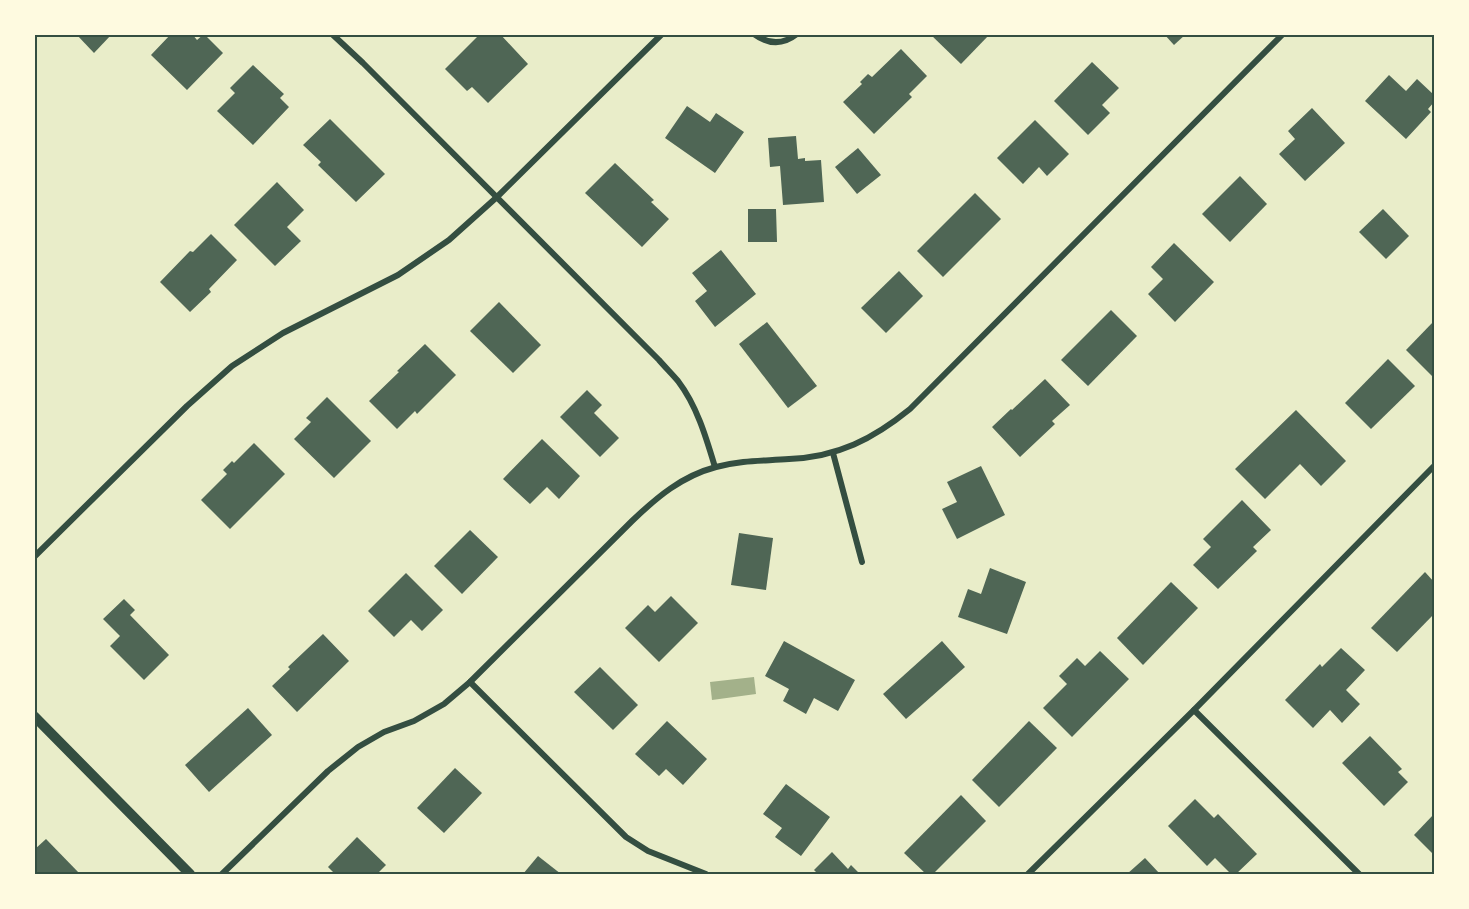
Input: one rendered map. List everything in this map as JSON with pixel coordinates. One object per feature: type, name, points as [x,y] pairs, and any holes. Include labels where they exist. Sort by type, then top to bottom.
[{"type":"street","points":[[332,34],[678,381],[693,405],[715,467]]},
{"type":"street","points":[[34,557],[187,406],[232,366],[283,333],[398,275],[449,240],[497,198],[662,34]]},
{"type":"street","points":[[754,34],[776,44],[792,39],[797,34]]},
{"type":"street","points":[[222,874],[328,771],[358,747],[444,704],[470,682],[657,497],[683,479],[715,467],[747,460],[792,459],[833,453],[861,442],[887,427],[910,409],[1283,34]]},
{"type":"street","points":[[833,453],[862,562]]},
{"type":"street","points":[[1028,874],[1194,710],[1434,466]]},
{"type":"street","points":[[1429,472],[1434,477]]},
{"type":"street","points":[[470,682],[626,837],[648,851],[706,874]]},
{"type":"street","points":[[1194,710],[1359,874]]},
{"type":"street","points":[[34,716],[190,874]]},
{"type":"shaded area","points":[[754,677],[756,694],[712,700],[710,682]]},
{"type":"building","points":[[76,34],[112,34],[94,53]]},
{"type":"building","points":[[171,34],[192,34],[197,40],[204,34],[223,53],[187,90],[151,55]]},
{"type":"building","points":[[480,34],[500,34],[528,64],[488,103],[472,87],[467,91],[445,69]]},
{"type":"building","points":[[930,34],[990,34],[961,64]]},
{"type":"building","points":[[1164,34],[1186,34],[1174,45]]},
{"type":"building","points":[[901,49],[927,76],[909,94],[912,97],[874,134],[843,102],[862,84],[860,82],[868,74],[872,77]]},
{"type":"building","points":[[1092,62],[1119,88],[1102,105],[1110,113],[1088,135],[1054,101]]},
{"type":"building","points":[[253,65],[284,94],[280,98],[289,107],[253,145],[217,111],[235,93],[230,88]]},
{"type":"building","points":[[1389,75],[1406,91],[1417,79],[1434,95],[1434,102],[1428,109],[1431,112],[1406,139],[1365,101]]},
{"type":"building","points":[[687,106],[710,122],[716,113],[744,132],[715,173],[665,138]]},
{"type":"building","points":[[1312,108],[1345,143],[1305,181],[1279,154],[1295,139],[1288,131]]},
{"type":"building","points":[[330,119],[385,174],[356,202],[318,165],[321,162],[303,145]]},
{"type":"building","points":[[1035,120],[1069,154],[1047,176],[1039,167],[1023,184],[997,158]]},
{"type":"building","points":[[796,136],[798,159],[821,160],[824,202],[783,205],[780,166],[770,167],[768,138]]},
{"type":"building","points":[[858,148],[881,175],[857,194],[835,167]]},
{"type":"building","points":[[615,163],[654,200],[651,202],[669,219],[642,247],[585,193]]},
{"type":"building","points":[[1240,176],[1267,204],[1230,242],[1202,214]]},
{"type":"building","points":[[277,182],[304,210],[287,227],[301,241],[275,266],[234,225]]},
{"type":"building","points":[[975,193],[1001,219],[943,277],[917,251]]},
{"type":"building","points":[[748,209],[776,209],[777,242],[748,242]]},
{"type":"building","points":[[1383,209],[1409,236],[1386,259],[1359,232]]},
{"type":"building","points":[[211,234],[237,260],[209,289],[211,292],[190,312],[160,282],[190,251],[193,252]]},
{"type":"building","points":[[1174,243],[1214,282],[1175,322],[1148,294],[1163,279],[1151,267]]},
{"type":"building","points":[[721,250],[756,294],[715,327],[695,301],[707,291],[692,273]]},
{"type":"building","points":[[899,271],[923,296],[886,333],[861,308]]},
{"type":"building","points":[[499,302],[541,345],[513,373],[470,331]]},
{"type":"building","points":[[1111,310],[1137,336],[1088,386],[1061,360]]},
{"type":"building","points":[[1434,321],[1434,374],[1432,376],[1406,350]]},
{"type":"building","points":[[767,322],[817,386],[788,408],[739,344]]},
{"type":"building","points":[[425,344],[456,375],[417,414],[415,411],[397,429],[369,401]]},
{"type":"building","points":[[1388,359],[1415,386],[1371,429],[1345,403]]},
{"type":"building","points":[[1045,379],[1070,405],[1052,421],[1055,424],[1020,457],[992,427]]},
{"type":"building","points":[[587,390],[602,405],[594,413],[619,438],[600,457],[560,417]]},
{"type":"building","points":[[327,397],[371,441],[334,478],[294,439],[311,422],[306,418]]},
{"type":"building","points":[[1296,410],[1346,461],[1321,486],[1300,464],[1265,499],[1235,469]]},
{"type":"building","points":[[542,439],[580,476],[559,499],[547,487],[530,504],[503,479]]},
{"type":"building","points":[[254,443],[285,474],[230,529],[201,500],[227,474],[223,470],[232,461],[234,463]]},
{"type":"building","points":[[981,466],[1005,515],[957,539],[942,509],[957,502],[947,482]]},
{"type":"building","points":[[1242,500],[1271,530],[1253,547],[1257,551],[1218,589],[1193,565],[1211,547],[1203,539]]},
{"type":"building","points":[[470,530],[498,557],[462,594],[434,566]]},
{"type":"building","points":[[739,533],[773,538],[766,590],[731,585]]},
{"type":"building","points":[[990,568],[1026,582],[1007,634],[958,617],[968,589],[981,594]]},
{"type":"building","points":[[1425,572],[1434,582],[1434,614],[1397,652],[1371,628]]},
{"type":"building","points":[[406,573],[443,610],[422,631],[411,620],[394,637],[368,611]]},
{"type":"building","points":[[1171,582],[1198,608],[1143,665],[1117,638]]},
{"type":"building","points":[[671,596],[698,623],[659,662],[625,628],[648,605],[655,612]]},
{"type":"building","points":[[124,599],[135,610],[130,615],[169,655],[144,680],[110,646],[120,636],[103,619]]},
{"type":"building","points":[[323,634],[349,661],[297,712],[272,686],[290,669],[288,667]]},
{"type":"building","points":[[784,641],[855,680],[838,711],[814,698],[806,714],[783,701],[789,689],[765,676]]},
{"type":"building","points":[[942,641],[965,667],[906,719],[883,694]]},
{"type":"building","points":[[1341,648],[1365,670],[1346,690],[1360,704],[1342,723],[1330,710],[1313,728],[1285,700],[1320,664],[1322,667]]},
{"type":"building","points":[[1100,651],[1129,679],[1072,737],[1043,708],[1067,684],[1059,676],[1077,658],[1085,666]]},
{"type":"building","points":[[600,667],[638,705],[613,730],[574,692]]},
{"type":"building","points":[[248,708],[272,735],[209,792],[185,765]]},
{"type":"building","points":[[667,721],[707,759],[683,785],[666,769],[659,776],[635,754]]},
{"type":"building","points":[[1029,721],[1057,748],[999,807],[972,780]]},
{"type":"building","points":[[1370,736],[1402,769],[1398,772],[1408,782],[1384,806],[1342,763]]},
{"type":"building","points":[[455,768],[482,793],[444,833],[417,808]]},
{"type":"building","points":[[786,784],[830,817],[801,856],[775,837],[782,828],[763,814]]},
{"type":"building","points":[[961,795],[986,821],[933,874],[926,874],[904,853]]},
{"type":"building","points":[[1195,799],[1214,818],[1218,814],[1257,854],[1236,874],[1231,874],[1215,858],[1207,866],[1168,826]]},
{"type":"building","points":[[1434,814],[1434,855],[1414,835]]},
{"type":"building","points":[[357,837],[386,865],[377,874],[335,874],[328,867]]},
{"type":"building","points":[[46,839],[80,874],[34,874],[34,850]]},
{"type":"building","points":[[832,852],[848,869],[851,865],[860,874],[818,874],[814,870]]},
{"type":"building","points":[[538,856],[561,874],[523,874]]},
{"type":"building","points":[[1145,858],[1160,874],[1127,874]]}]
